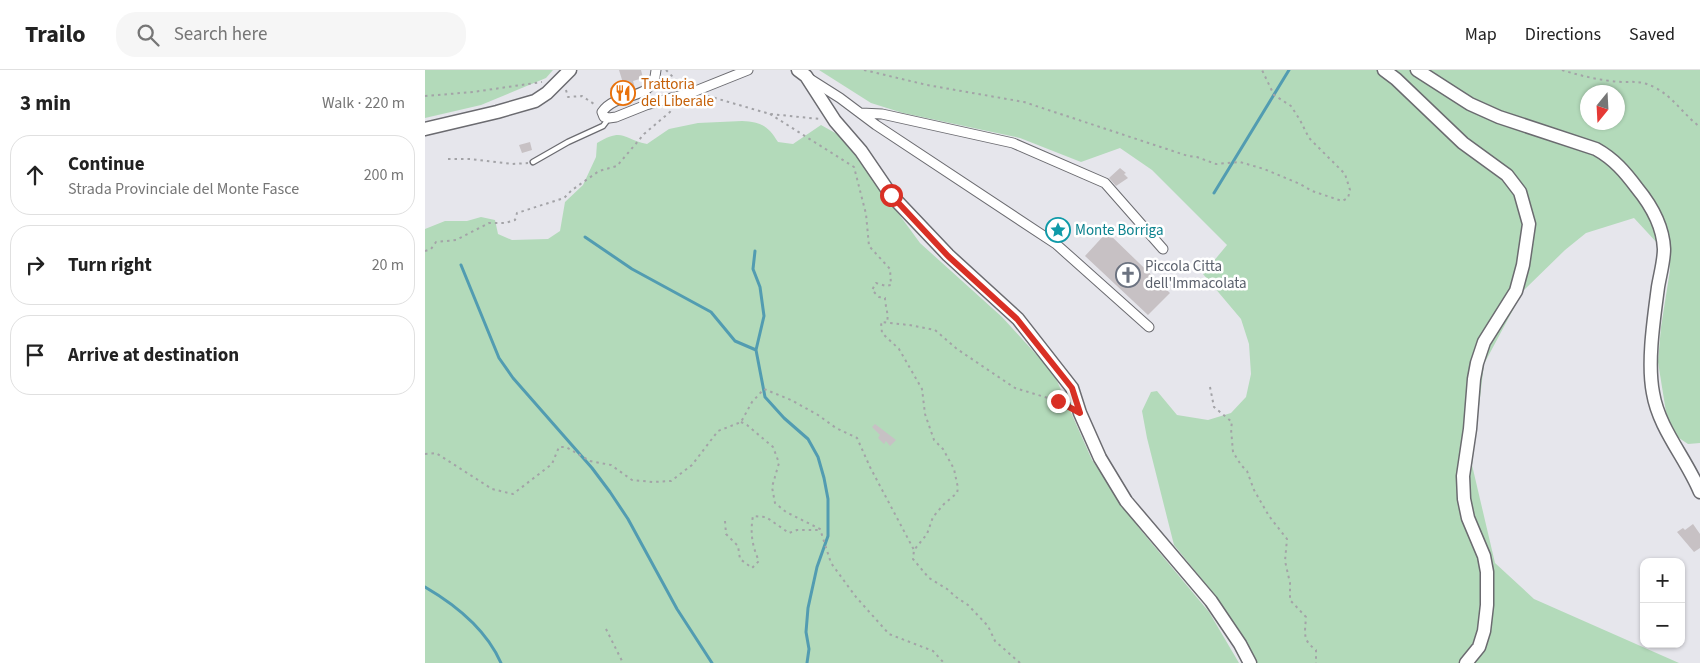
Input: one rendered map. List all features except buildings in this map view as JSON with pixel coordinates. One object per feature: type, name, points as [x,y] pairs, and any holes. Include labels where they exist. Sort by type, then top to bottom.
[{"type":"main road","points":[[1385,70],[1397,78],[1463,143],[1507,176],[1521,192],[1529,224],[1523,265],[1516,292],[1484,342],[1474,379],[1463,491],[1468,518],[1484,556],[1487,572],[1487,605],[1485,631],[1479,647],[1466,663]]},
{"type":"main road","points":[[1417,70],[1471,104],[1499,118],[1596,149],[1609,156],[1623,169],[1643,196],[1660,227],[1664,250],[1655,308],[1651,363],[1653,393],[1663,424],[1693,475],[1700,492]]},
{"type":"main road","points":[[802,73],[835,121],[861,151],[891,195],[948,256],[1017,319],[1072,388],[1080,413],[1100,458],[1127,501],[1211,600],[1241,644],[1250,663]]},
{"type":"main road","points":[[425,129],[535,101],[547,93],[566,75]]},
{"type":"street","points":[[656,70],[655,78],[648,90],[608,106],[603,110],[602,115],[609,118],[693,92],[748,70]]},
{"type":"street","points":[[802,73],[876,125],[1056,244],[1149,327]]},
{"type":"street","points":[[860,113],[882,114],[1013,143],[1105,183],[1163,249]]},
{"type":"lane","points":[[533,162],[568,142],[603,126],[609,118]]},
{"type":"path","points":[[665,70],[683,87],[693,92],[770,114],[835,121]]},
{"type":"path","points":[[864,70],[920,84],[1021,101],[1145,141],[1173,152],[1217,164],[1240,162],[1264,169],[1312,191],[1342,201],[1348,198],[1350,190],[1345,174],[1309,138],[1291,106],[1274,95],[1262,70]]},
{"type":"path","points":[[1561,70],[1586,78],[1614,82],[1637,80],[1657,88],[1675,102],[1688,118],[1700,127]]},
{"type":"path","points":[[566,75],[568,97],[582,96],[594,104],[608,106]]},
{"type":"path","points":[[425,96],[473,92],[544,82]]},
{"type":"path","points":[[425,251],[431,249],[437,242],[456,240],[489,223],[505,223],[515,220],[517,213],[564,198],[599,171],[617,166],[644,134],[670,112],[673,104],[667,100]]},
{"type":"path","points":[[770,114],[854,167],[866,214],[869,246],[890,269],[891,285],[886,286],[876,283],[872,290],[879,297],[885,298],[887,322]]},
{"type":"path","points":[[448,159],[470,159],[520,164],[533,162]]},
{"type":"path","points":[[1020,663],[995,642],[988,626],[968,605],[929,578],[913,559],[914,550],[927,534],[933,517],[957,493],[958,488],[955,469],[943,449],[934,440],[925,414],[923,389],[899,349],[883,333],[881,322],[935,330],[957,349],[1015,388],[1058,401],[1080,413]]},
{"type":"path","points":[[1210,387],[1215,407],[1232,422],[1233,452],[1247,471],[1254,490],[1269,516],[1287,539],[1285,561],[1290,600],[1306,617],[1305,637],[1308,644],[1316,650],[1316,663]]},
{"type":"path","points":[[425,454],[436,453],[491,490],[513,494],[552,464],[559,447],[566,447],[589,461],[611,465],[632,480],[671,481],[692,465],[718,431],[741,422],[752,402],[764,389],[818,414],[836,428],[857,438],[914,550]]},
{"type":"path","points":[[741,422],[773,447],[779,463],[772,487],[775,503],[786,512],[820,530],[831,563],[856,597],[889,634],[933,651],[944,663]]},
{"type":"path","points":[[725,521],[726,534],[739,546],[740,559],[752,568],[759,561],[750,530],[753,516],[766,516],[789,533],[797,530],[820,530]]},
{"type":"path","points":[[606,630],[623,663]]},
{"type":"green space","points":[[425,70],[553,70],[546,78],[481,105],[425,118]]},
{"type":"green space","points":[[819,70],[1700,70],[1700,443],[1688,444],[1676,436],[1666,412],[1658,362],[1661,327],[1670,270],[1669,247],[1659,245],[1634,218],[1586,233],[1565,250],[1523,291],[1484,364],[1472,465],[1495,563],[1534,599],[1640,646],[1640,648],[1645,648],[1679,663],[1256,663],[1209,588],[1174,545],[1142,411],[1151,392],[1157,391],[1177,415],[1208,420],[1231,413],[1246,397],[1251,374],[1249,344],[1241,319],[1203,274],[1227,245],[1152,170],[1120,148],[1081,162],[1020,138],[903,113],[871,103]]},
{"type":"green space","points":[[755,122],[764,126],[778,142],[793,144],[821,125],[837,134],[860,161],[920,243],[1002,317],[1054,374],[1092,460],[1139,528],[1209,612],[1239,663],[425,663],[425,229],[445,221],[467,221],[481,217],[495,220],[498,234],[512,240],[548,239],[560,231],[565,202],[583,185],[596,157],[597,143],[618,135],[647,144],[669,129],[698,123]]},
{"type":"waterway","points":[[1214,193],[1289,70]]},
{"type":"waterway","points":[[585,237],[632,269],[711,312],[735,341],[756,350]]},
{"type":"waterway","points":[[755,251],[753,269],[760,287],[764,316],[756,350],[765,397],[784,418],[808,439],[818,457],[828,499],[828,536],[817,567],[808,608],[806,632],[809,649],[807,663]]},
{"type":"waterway","points":[[461,265],[499,358],[513,378],[592,468],[610,492],[628,519],[677,609],[712,663]]},
{"type":"waterway","points":[[425,587],[469,619],[487,639],[501,663]]},
{"type":"place","name":"Trattoria del Liberale","points":[[623,93]]},
{"type":"place","name":"Monte Borriga","points":[[1058,230]]},
{"type":"place","name":"Piccola Citta dell'Immacolata","points":[[1128,275]]},
{"type":"route","points":[[891,195],[948,256],[1017,319],[1072,388],[1080,413],[1058,401]]}]
